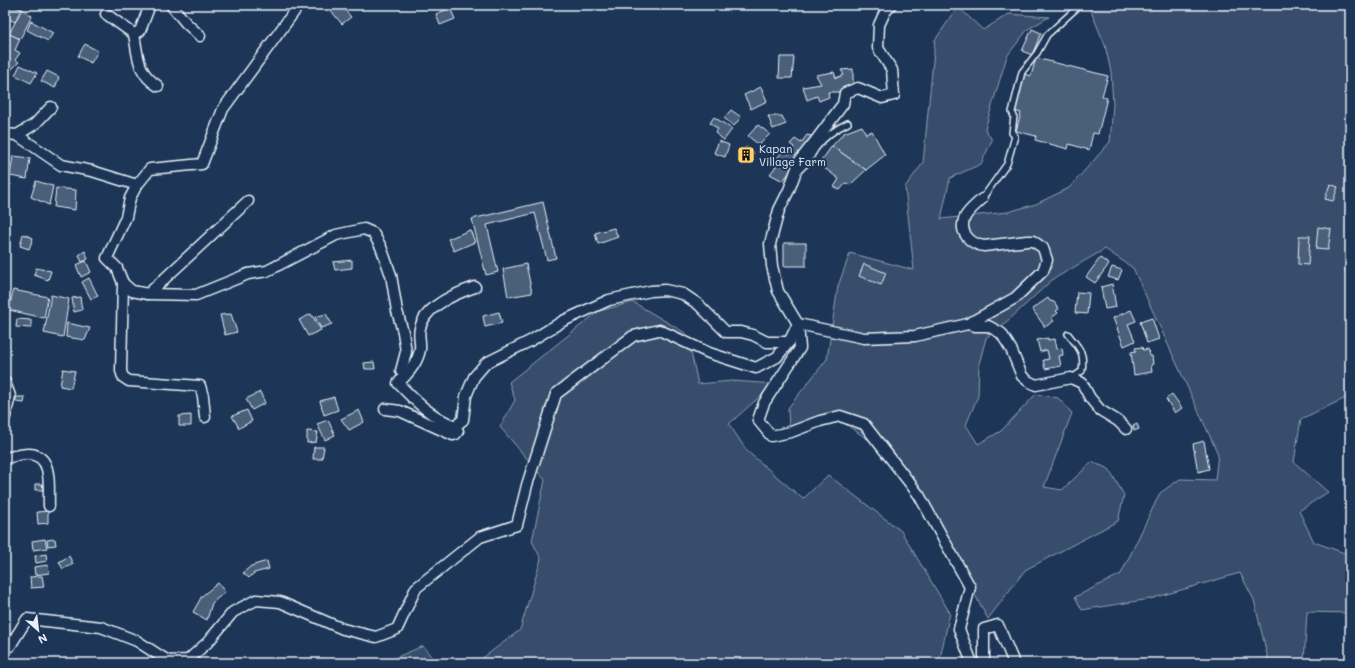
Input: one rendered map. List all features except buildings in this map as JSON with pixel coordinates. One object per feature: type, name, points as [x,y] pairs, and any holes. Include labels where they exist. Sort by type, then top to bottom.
[{"type":"street","points":[[134,34],[140,31],[150,5]]},
{"type":"street","points":[[170,5],[200,36]]},
{"type":"street","points":[[299,5],[223,109],[202,164],[150,169],[137,184],[130,198],[126,217],[107,258],[117,268],[123,282],[132,291],[148,294],[196,295],[248,274],[267,271],[336,235],[364,229],[373,233],[381,247],[391,275],[406,352],[401,371],[405,376]]},
{"type":"street","points":[[891,5],[884,12],[880,25],[878,48],[892,70],[894,95],[882,98],[858,88],[845,93],[842,104],[800,160],[789,190],[779,210],[770,244],[772,266],[778,291],[798,324],[800,348],[764,403],[758,420],[771,436],[791,432],[820,421],[840,416],[864,424],[919,495],[970,587],[959,629],[972,663]]},
{"type":"street","points":[[106,14],[134,34],[139,62],[143,73],[148,80],[158,86]]},
{"type":"street","points":[[17,135],[35,124],[51,108]]},
{"type":"street","points":[[5,134],[17,135],[61,165],[92,171],[137,184]]},
{"type":"street","points":[[798,324],[864,338],[915,336],[968,324],[1015,298],[1043,271],[1047,260],[1043,248],[1033,242],[1027,241],[984,246],[971,242],[964,231],[963,225],[968,212],[982,199]]},
{"type":"street","points":[[148,294],[248,201]]},
{"type":"street","points":[[123,282],[121,372],[123,377],[129,380],[200,386],[203,396],[205,417]]},
{"type":"street","points":[[385,409],[400,411],[453,435],[456,434],[458,431],[455,426],[434,416],[398,383],[416,362],[420,350],[420,327],[423,321],[433,309],[443,301],[458,293],[475,287]]},
{"type":"street","points":[[455,426],[463,420],[466,396],[474,377],[486,363],[530,341],[563,321],[610,300],[650,291],[665,290],[683,294],[698,304],[726,332],[741,332],[753,335],[767,342],[789,342]]},
{"type":"street","points":[[5,647],[10,646],[27,619],[101,627],[137,641],[168,661],[188,660],[208,642],[233,612],[256,600],[280,602],[343,629],[376,637],[397,630],[416,588],[480,537],[517,525],[527,485],[556,394],[633,336],[659,330],[709,353],[756,368],[777,357],[789,342],[798,324]]},
{"type":"street","points":[[968,324],[975,326],[988,326],[1001,333],[1011,349],[1022,376],[1028,381],[1036,385],[1071,378],[1082,383],[1090,398],[1100,410],[1118,421],[1126,429]]},
{"type":"street","points":[[5,382],[10,396],[5,417]]},
{"type":"street","points":[[5,458],[29,454],[41,458],[47,467],[49,506]]},
{"type":"street","points":[[984,663],[984,629],[998,625],[1014,663]]},
{"type":"lane","points":[[982,199],[1006,164],[1015,136],[1012,133],[1014,116],[1012,112],[1022,72],[1037,53],[1047,35],[1080,5]]},
{"type":"lane","points":[[795,172],[802,169],[817,148],[832,131],[848,123]]},
{"type":"lane","points":[[1068,334],[1080,349],[1084,360],[1082,371],[1071,378]]},
{"type":"shaded area","points":[[1094,5],[1350,5],[1350,396],[1301,419],[1294,462],[1328,492],[1299,511],[1314,542],[1350,555],[1350,613],[1307,612],[1304,663],[1269,663],[1254,600],[1240,573],[1150,599],[1082,610],[1075,597],[1121,574],[1160,493],[1180,479],[1215,480],[1218,454],[1133,268],[1105,249],[1052,280],[1011,318],[986,338],[979,364],[978,396],[966,425],[978,444],[1001,431],[1036,394],[1058,398],[1072,413],[1044,487],[1062,490],[1092,462],[1109,469],[1124,495],[1118,521],[1025,570],[988,619],[928,508],[879,447],[838,419],[789,428],[788,408],[827,359],[838,286],[850,253],[914,270],[905,187],[923,163],[935,40],[958,7],[983,30],[1009,14],[1049,17],[1028,29],[1007,56],[985,129],[992,140],[981,164],[950,178],[941,219],[1008,212],[1036,204],[1069,188],[1110,142],[1113,105],[1111,72],[1105,45],[1090,9]]},
{"type":"shaded area","points":[[633,302],[687,334],[698,384],[733,381],[774,384],[729,424],[747,451],[803,499],[828,475],[901,531],[950,613],[939,663],[476,663],[520,630],[541,559],[532,541],[545,480],[500,427],[515,400],[509,382],[599,311]]},
{"type":"shaded area","points":[[423,646],[436,663],[383,663]]},
{"type":"place","name":"Kapan Village Farm","points":[[746,155]]}]
